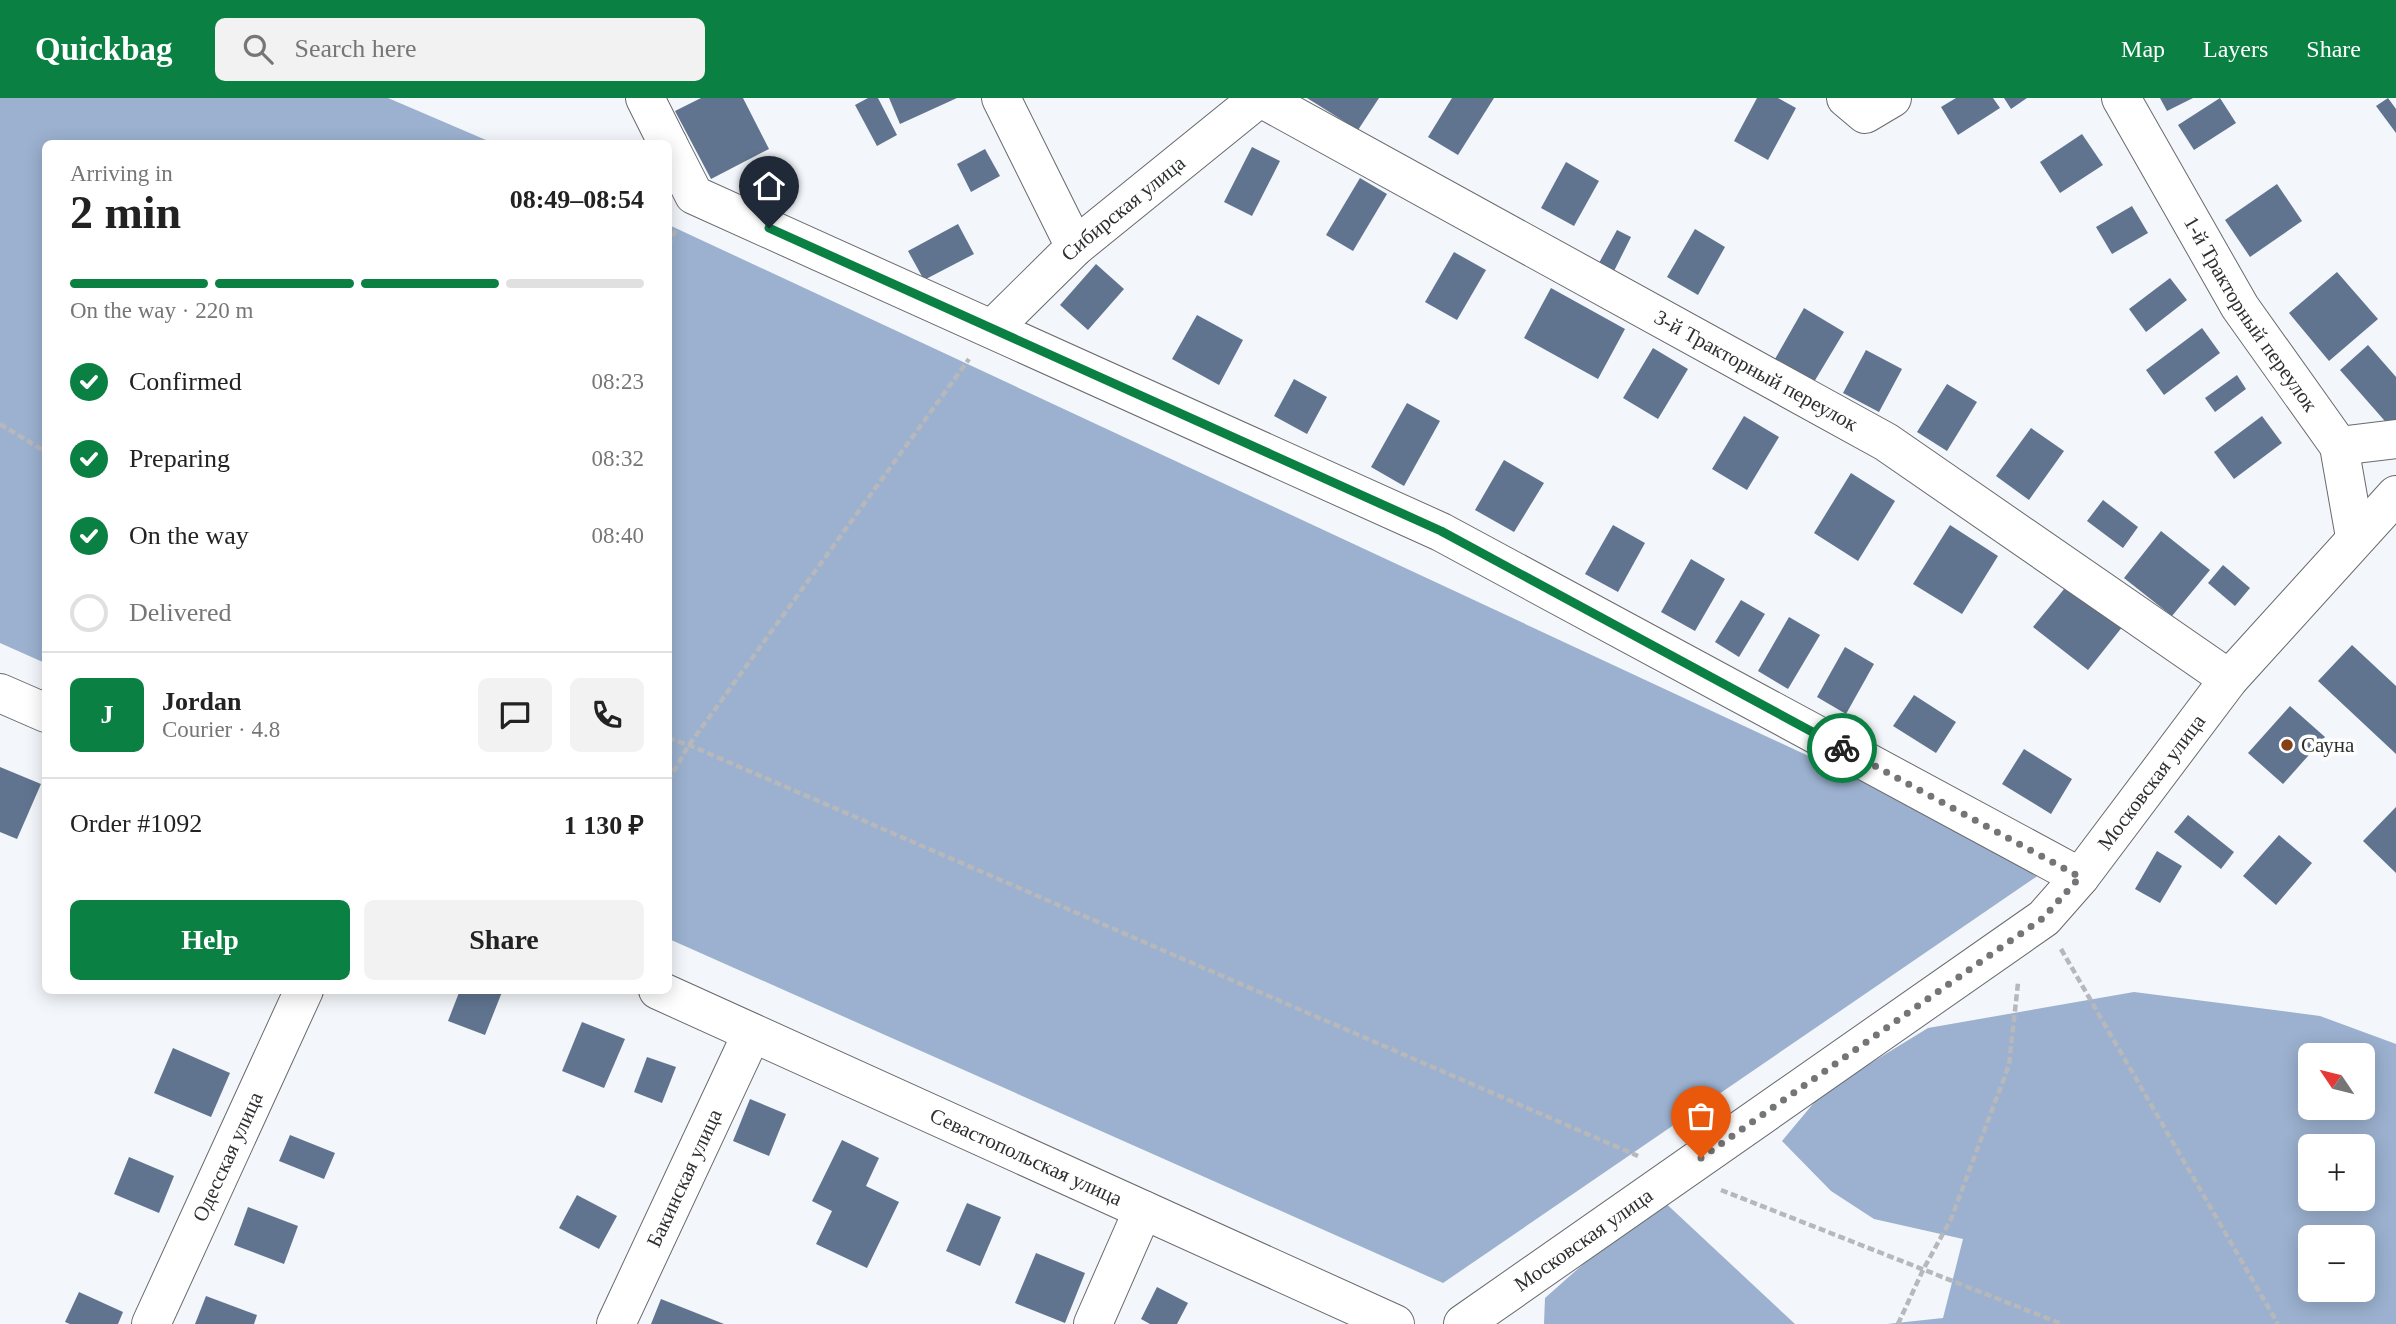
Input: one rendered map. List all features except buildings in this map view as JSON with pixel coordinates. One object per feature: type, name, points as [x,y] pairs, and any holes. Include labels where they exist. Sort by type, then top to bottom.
[{"type":"street","points":[[645,98],[666,140]]},
{"type":"street","points":[[1001,98],[1075,247]]},
{"type":"street","name":"Сибирская улица","points":[[993,328],[1075,247],[1260,98]]},
{"type":"street","name":"3-й Тракторный переулок","points":[[1260,98],[1886,442],[2229,678]]},
{"type":"street","points":[[1846,98],[1865,114],[1892,98]]},
{"type":"street","name":"1-й Тракторный переулок","points":[[2121,98],[2240,307],[2339,446],[2355,537]]},
{"type":"street","points":[[672,152],[694,195],[1441,531],[2080,877]]},
{"type":"street","points":[[2339,446],[2396,439]]},
{"type":"street","name":"Московская улица","points":[[1462,1324],[2030,928],[2080,877],[2229,678],[2396,495]]},
{"type":"street","points":[[3,701],[42,712]]},
{"type":"street","name":"Одесская улица","points":[[151,1324],[302,994]]},
{"type":"street","name":"Севастопольская улица","points":[[667,994],[1395,1324]]},
{"type":"street","name":"Бакинская улица","points":[[616,1324],[752,1033]]},
{"type":"street","points":[[1093,1324],[1143,1210]]},
{"type":"path","points":[[672,774],[689,745],[953,378],[993,328]]},
{"type":"path","points":[[0,424],[42,450]]},
{"type":"path","points":[[672,739],[1678,1174],[2063,1324]]},
{"type":"path","points":[[1898,1324],[1951,1219],[2009,1065],[2019,976],[2030,928]]},
{"type":"path","points":[[2030,928],[2278,1324]]},
{"type":"shaded area","points":[[0,98],[388,98],[486,140],[42,140],[42,662],[0,643]]},
{"type":"shaded area","points":[[672,226],[2049,868],[1443,1283],[672,940]]},
{"type":"shaded area","points":[[2134,992],[2320,1016],[2396,1044],[2396,1324],[1887,1324],[1943,1318],[1963,1239],[1874,1219],[1831,1191],[1782,1141],[1822,1093],[1928,1028]]},
{"type":"shaded area","points":[[1659,1197],[1795,1324],[1544,1324],[1545,1298]]},
{"type":"way so far","points":[[1701,1158],[2043,918],[2080,877],[1842,748]]},
{"type":"place","name":"Сауна","points":[[2287,745]]},
{"type":"route","points":[[769,228],[1441,531],[1842,748]]}]
